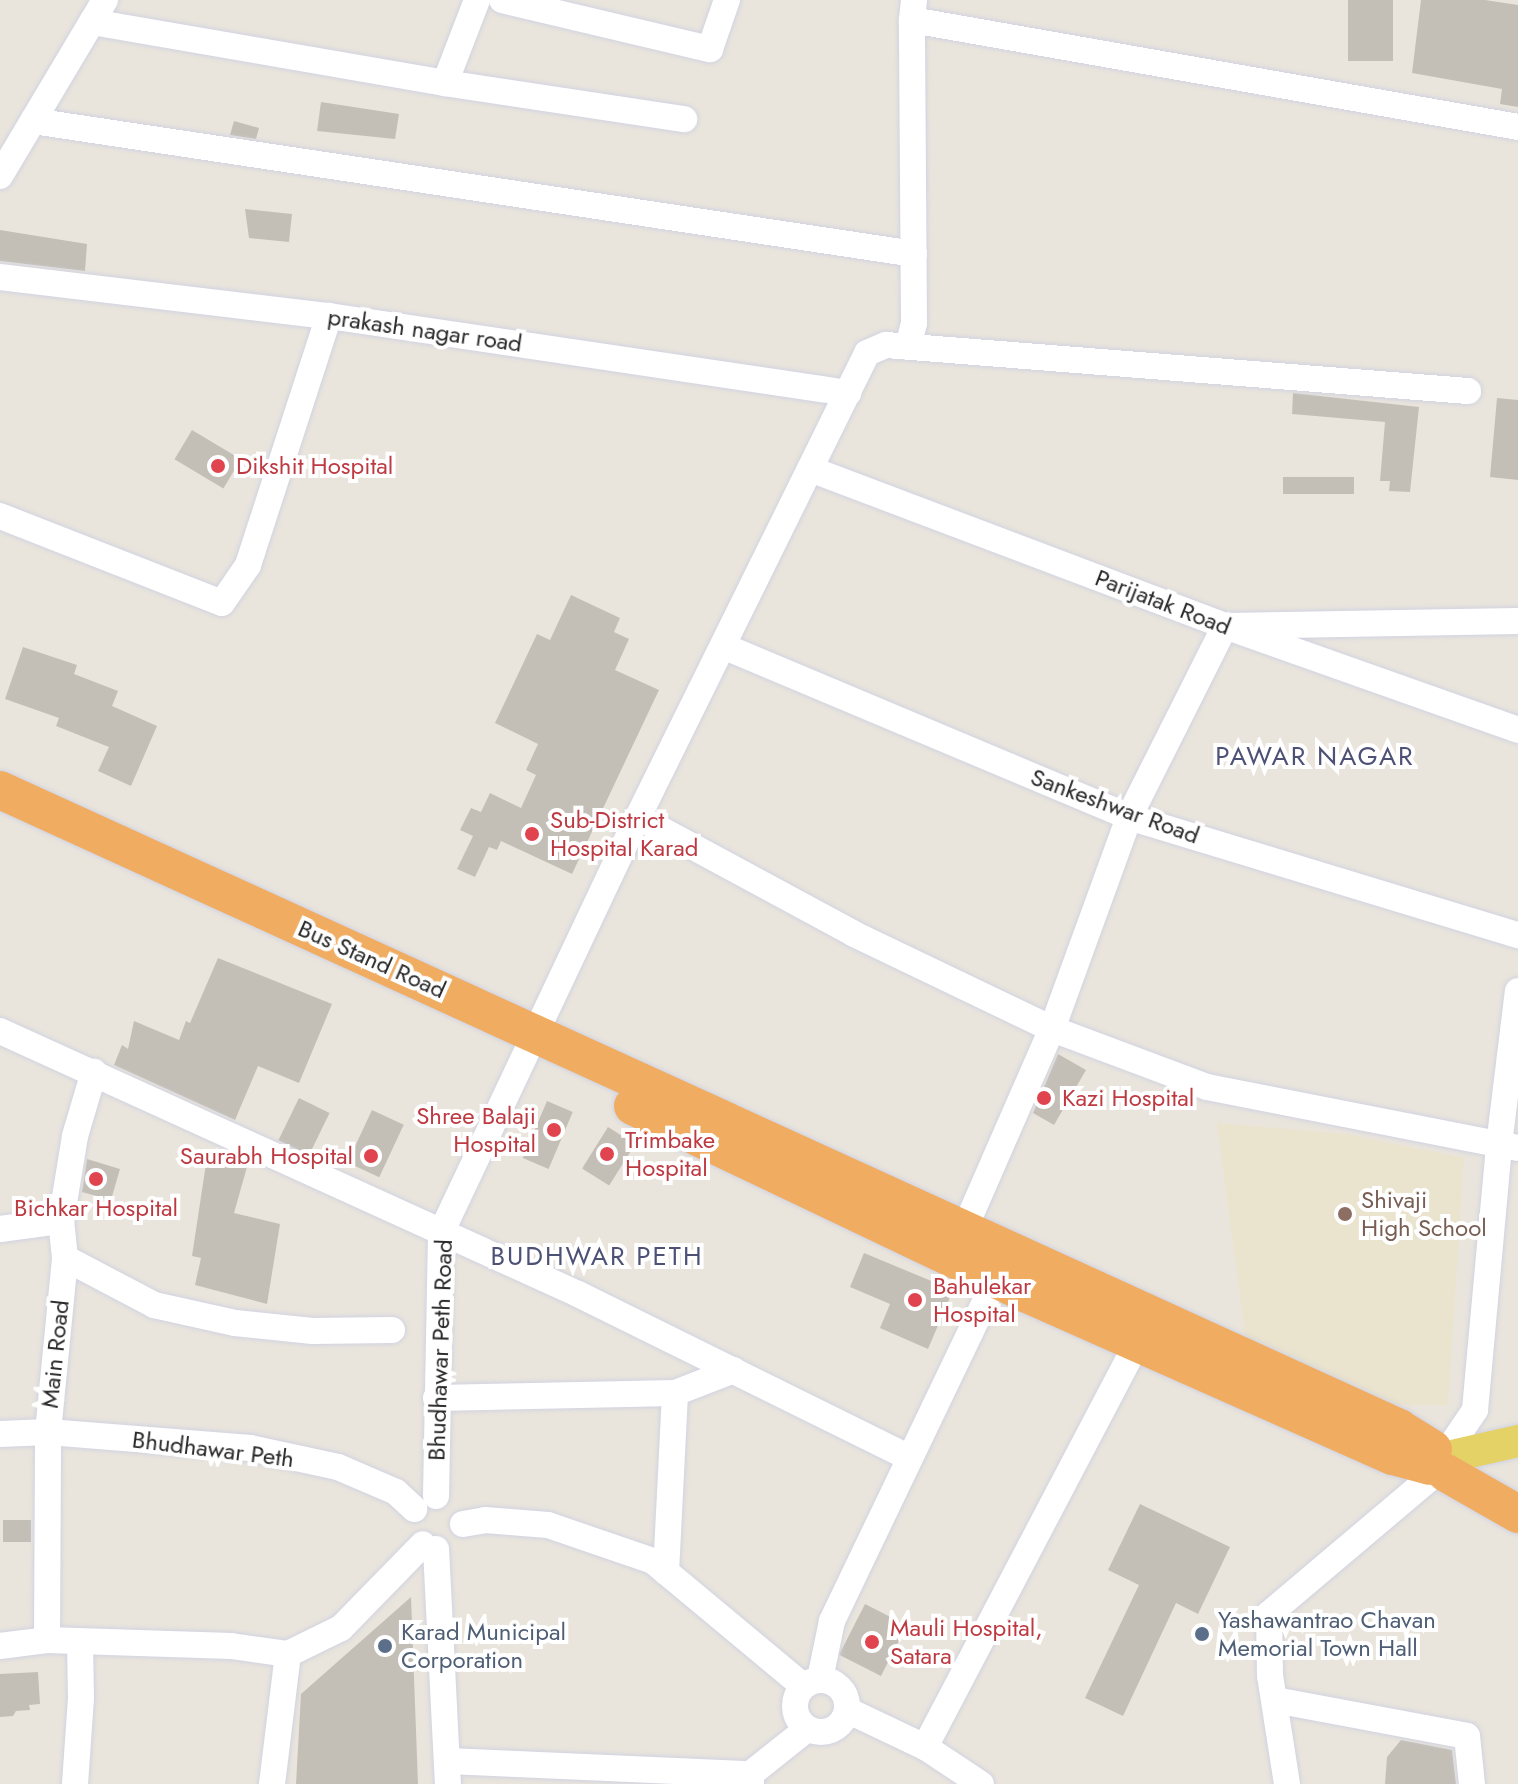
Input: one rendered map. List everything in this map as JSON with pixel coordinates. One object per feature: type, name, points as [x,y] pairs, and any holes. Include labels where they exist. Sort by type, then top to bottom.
[{"type":"highway","points":[[2,800],[200,903],[997,1277],[1027,1294],[1144,1329]]},
{"type":"highway","points":[[526,1056],[738,1125],[964,1230],[1144,1329],[1393,1456],[1444,1461],[1518,1489]]},
{"type":"highway","points":[[1444,1461],[1518,1514]]},
{"type":"main road","points":[[1444,1461],[1518,1441]]},
{"type":"street","points":[[445,83],[477,0]]},
{"type":"street","points":[[502,0],[710,49],[727,0]]},
{"type":"street","points":[[1468,391],[908,347],[914,323],[913,10],[1518,127]]},
{"type":"street","points":[[0,176],[99,11],[445,83],[684,119]]},
{"type":"street","points":[[33,121],[914,254]]},
{"type":"street","name":"prakash nagar road","points":[[0,277],[329,316],[848,393]]},
{"type":"street","points":[[0,516],[222,603],[248,565],[329,316]]},
{"type":"street","name":"Bhudhawar Peth Road","points":[[425,1502],[436,1398],[441,1233],[638,817],[867,353],[886,345],[908,347]]},
{"type":"street","name":"Parijatak Road","points":[[810,469],[1225,626],[1518,730]]},
{"type":"street","points":[[964,1230],[1052,1029],[1129,817],[1225,626],[1518,621]]},
{"type":"street","name":"Sankeshwar Road","points":[[723,646],[1129,817],[1518,935]]},
{"type":"street","points":[[638,817],[854,934],[1052,1029],[1207,1087],[1509,1146]]},
{"type":"street","points":[[1287,1784],[1270,1676],[1269,1614],[1444,1461],[1475,1410],[1509,1146],[1518,991]]},
{"type":"street","points":[[0,1031],[734,1370],[910,1458]]},
{"type":"street","name":"Main Road","points":[[47,1640],[48,1432],[65,1258],[61,1221],[75,1136],[94,1072]]},
{"type":"street","points":[[0,1229],[61,1221]]},
{"type":"street","points":[[65,1258],[154,1305],[235,1323],[313,1331],[392,1330]]},
{"type":"street","points":[[463,1524],[485,1520],[548,1525],[653,1561],[812,1682],[843,1690],[847,1710],[833,1730],[807,1729],[800,1723],[794,1707],[812,1682],[832,1621],[997,1277]]},
{"type":"street","points":[[925,1747],[1144,1329]]},
{"type":"street","points":[[436,1398],[675,1393],[734,1370]]},
{"type":"street","points":[[666,1572],[675,1393]]},
{"type":"street","name":"Bhudhawar Peth","points":[[0,1434],[48,1432],[250,1448],[338,1467],[425,1502]]},
{"type":"street","points":[[425,1502],[455,1503],[463,1524],[459,1536],[449,1546],[430,1546],[414,1535],[411,1522],[425,1502]]},
{"type":"street","points":[[0,1646],[47,1640],[231,1646],[288,1654],[341,1628],[430,1546]]},
{"type":"street","points":[[430,1546],[448,1772],[746,1781],[807,1729]]},
{"type":"street","points":[[75,1784],[81,1699],[80,1642]]},
{"type":"street","points":[[272,1784],[288,1654]]},
{"type":"street","points":[[1275,1700],[1467,1736],[1472,1784]]},
{"type":"street","points":[[847,1710],[925,1747],[981,1784]]},
{"type":"shaded area","name":"Shivaji High School","points":[[1217,1123],[1345,1134],[1464,1158],[1448,1405],[1352,1404],[1247,1349]]},
{"type":"building","points":[[1348,0],[1393,0],[1393,61],[1348,61]]},
{"type":"building","points":[[1421,0],[1485,0],[1518,5],[1518,107],[1500,104],[1502,89],[1412,73]]},
{"type":"building","points":[[321,102],[399,114],[395,139],[317,131]]},
{"type":"building","points":[[234,121],[259,128],[256,139],[230,135]]},
{"type":"building","points":[[245,209],[292,214],[289,242],[249,238]]},
{"type":"building","points":[[0,230],[87,244],[85,271],[0,261]]},
{"type":"building","points":[[1293,393],[1419,407],[1410,492],[1389,491],[1390,481],[1380,481],[1385,422],[1292,414]]},
{"type":"building","points":[[1497,398],[1518,400],[1518,480],[1490,477]]},
{"type":"building","points":[[192,430],[241,459],[223,489],[174,459]]},
{"type":"building","points":[[1283,477],[1354,477],[1354,494],[1283,494]]},
{"type":"building","points":[[571,595],[620,618],[614,632],[629,639],[615,670],[659,690],[572,874],[501,841],[497,850],[489,847],[475,877],[457,869],[473,836],[460,830],[471,808],[481,812],[490,793],[521,808],[536,775],[526,770],[538,744],[495,723],[537,634],[550,640]]},
{"type":"building","points":[[23,647],[77,665],[74,674],[118,691],[112,706],[157,726],[131,786],[98,771],[109,747],[56,726],[59,718],[5,699]]},
{"type":"building","points":[[218,958],[332,1004],[299,1083],[258,1066],[235,1120],[114,1065],[122,1045],[128,1049],[134,1021],[179,1040],[186,1021],[190,1023]]},
{"type":"building","points":[[1058,1054],[1086,1070],[1054,1125],[1033,1113]]},
{"type":"building","points":[[299,1098],[330,1113],[309,1155],[278,1140]]},
{"type":"building","points":[[547,1101],[573,1112],[549,1169],[523,1158]]},
{"type":"building","points":[[372,1110],[404,1125],[379,1177],[347,1163]]},
{"type":"building","points":[[608,1127],[635,1144],[609,1186],[582,1169]]},
{"type":"building","points":[[207,1157],[247,1167],[234,1213],[280,1224],[267,1304],[195,1285],[201,1258],[192,1256]]},
{"type":"building","points":[[87,1159],[120,1169],[111,1200],[82,1192]]},
{"type":"building","points":[[864,1253],[953,1290],[928,1349],[880,1328],[890,1304],[850,1287]]},
{"type":"building","points":[[1140,1504],[1230,1547],[1198,1614],[1176,1603],[1123,1716],[1085,1698],[1139,1585],[1108,1570]]},
{"type":"building","points":[[3,1520],[31,1520],[31,1542],[3,1542]]},
{"type":"building","name":"Karad Municipal Corporation","points":[[411,1597],[418,1784],[296,1784],[301,1694]]},
{"type":"building","points":[[865,1604],[907,1625],[881,1676],[839,1655]]},
{"type":"building","points":[[38,1672],[40,1704],[29,1705],[30,1710],[16,1711],[13,1716],[0,1717],[0,1674]]},
{"type":"building","points":[[1401,1740],[1452,1750],[1456,1784],[1385,1784],[1387,1757]]},
{"type":"place","name":"Dikshit Hospital","points":[[218,466]]},
{"type":"place","name":"Sub-District Hospital Karad","points":[[532,834]]},
{"type":"place","name":"Kazi Hospital","points":[[1044,1098]]},
{"type":"place","name":"Shree Balaji Hospital","points":[[554,1130]]},
{"type":"place","name":"Trimbake Hospital","points":[[607,1154]]},
{"type":"place","name":"Saurabh Hospital","points":[[371,1156]]},
{"type":"place","name":"Bichkar Hospital","points":[[96,1179]]},
{"type":"place","name":"Shivaji High School","points":[[1345,1214]]},
{"type":"place","name":"Bahulekar Hospital","points":[[915,1300]]},
{"type":"place","name":"Yashawantrao Chavan Memorial Town Hall","points":[[1202,1634]]},
{"type":"place","name":"Mauli Hospital, Satara","points":[[872,1642]]},
{"type":"place","name":"Karad Municipal Corporation","points":[[385,1646]]},
{"type":"district","name":"PAWAR NAGAR","points":[[1315,757]]},
{"type":"district","name":"BUDHWAR PETH","points":[[597,1257]]}]
